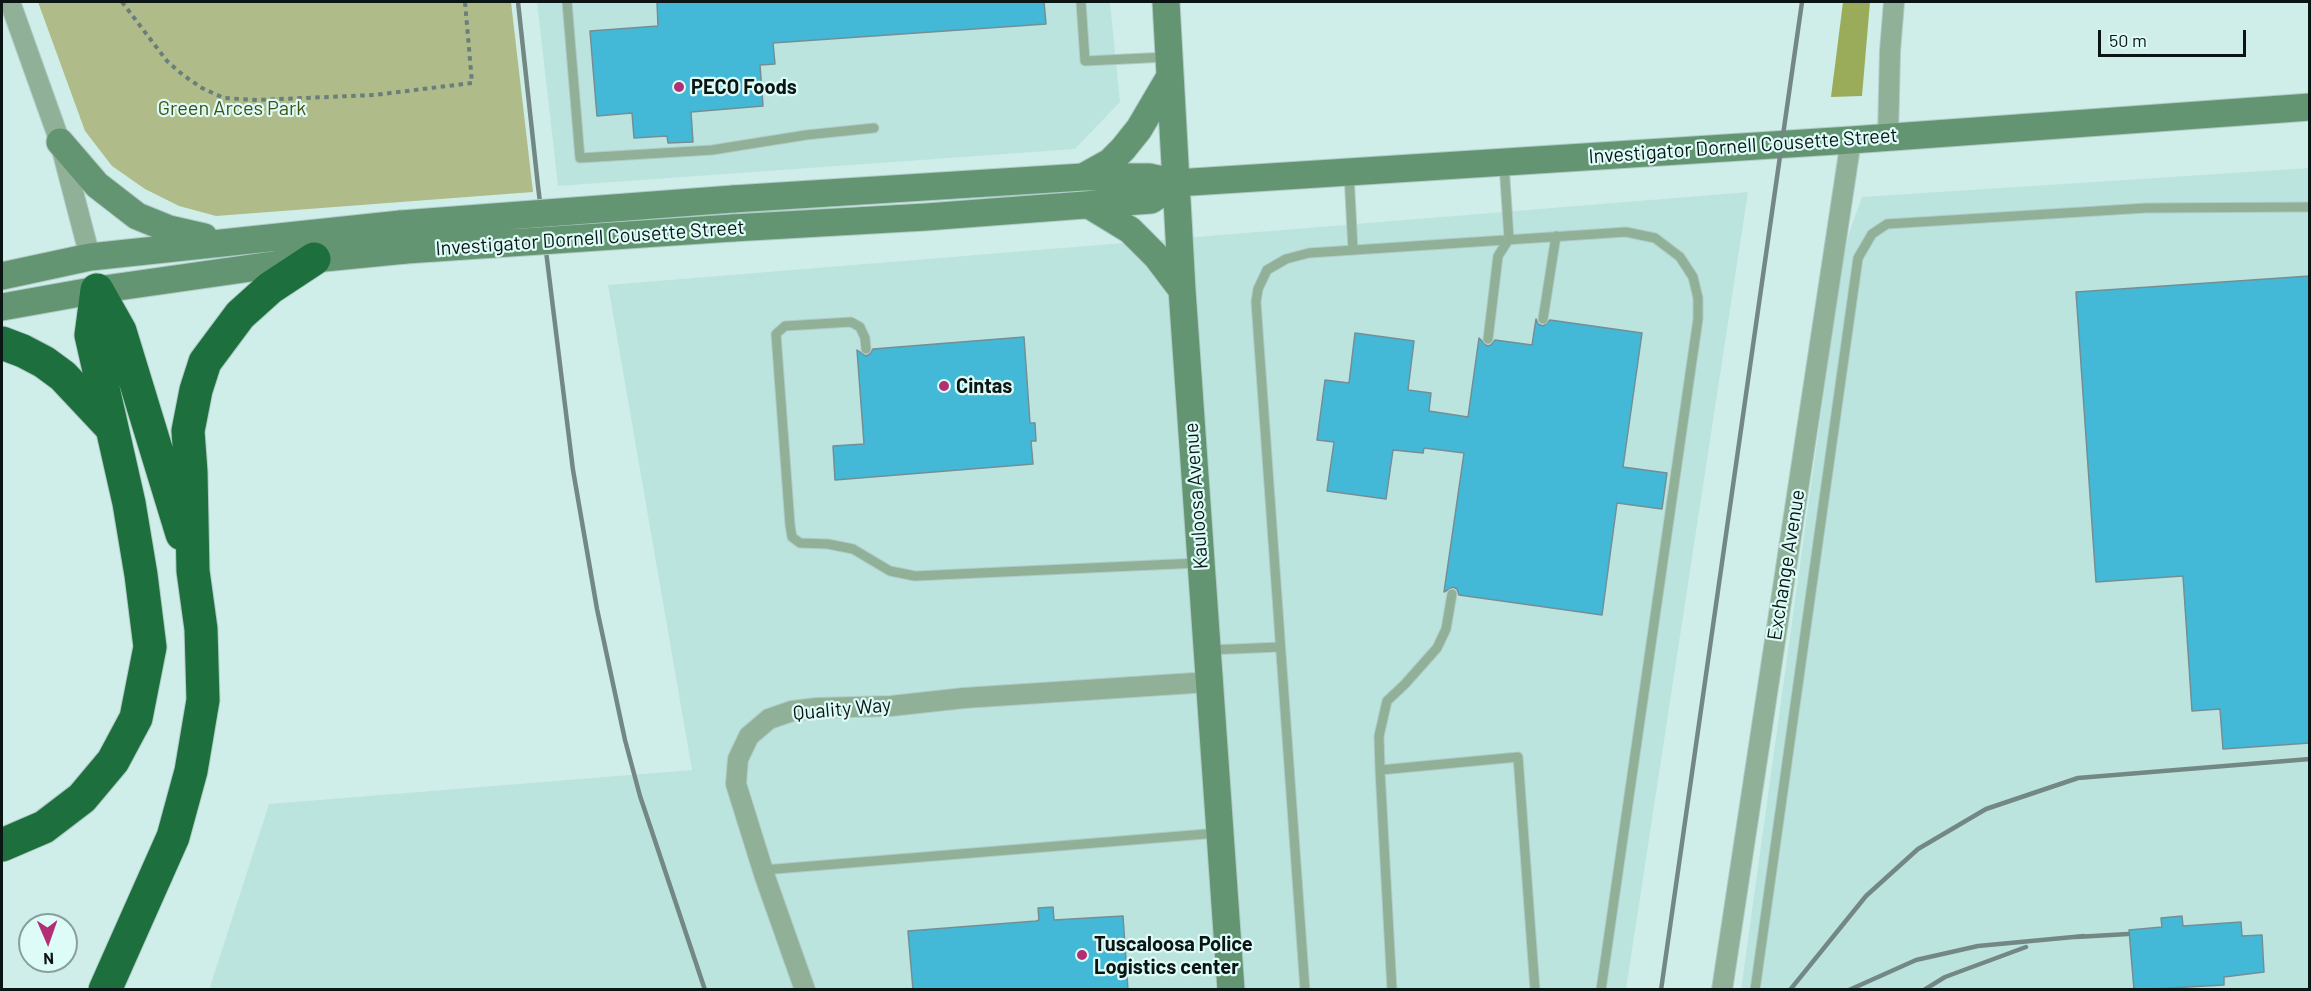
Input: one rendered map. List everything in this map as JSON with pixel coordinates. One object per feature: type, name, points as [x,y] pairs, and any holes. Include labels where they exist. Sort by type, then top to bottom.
[{"type":"highway","points":[[105,990],[173,837],[191,771],[203,700],[201,628],[193,571],[188,431],[196,390],[205,362],[240,315],[270,288],[314,259]]},
{"type":"highway","points":[[97,290],[120,331],[193,571]]},
{"type":"highway","points":[[2,845],[44,827],[82,798],[113,761],[136,718],[150,647],[129,503],[91,335],[97,290]]},
{"type":"highway","points":[[2,343],[37,358],[63,376],[110,427]]},
{"type":"main road","name":"Kauloosa Avenue","points":[[1166,2],[1182,290],[1231,990]]},
{"type":"main road","points":[[1083,177],[1110,162],[1124,149],[1139,129],[1169,67]]},
{"type":"main road","name":"Investigator Dornell Cousette Street","points":[[2,276],[90,257],[222,241],[401,224],[733,199],[1083,177],[1149,177],[1176,183],[1851,140],[2310,107]]},
{"type":"main road","points":[[60,142],[97,185],[136,216],[169,229],[222,241]]},
{"type":"main road","name":"Investigator Dornell Cousette Street","points":[[2,307],[97,290],[314,259],[406,250],[926,217],[1151,200],[1176,183]]},
{"type":"main road","points":[[1089,205],[1130,230],[1157,257],[1182,290]]},
{"type":"main road","points":[[90,257],[97,290]]},
{"type":"street","points":[[10,2],[60,142],[90,257]]},
{"type":"street","points":[[1888,137],[1890,51],[1894,2]]},
{"type":"street","name":"Exchange Avenue","points":[[1722,990],[1851,140]]},
{"type":"street","name":"Quality Way","points":[[805,990],[736,784],[738,759],[749,736],[769,719],[792,711],[817,708],[891,706],[964,698],[1209,682]]},
{"type":"lane","points":[[567,2],[580,158],[712,150],[806,135],[874,128]]},
{"type":"lane","points":[[1081,2],[1086,61],[1169,67]]},
{"type":"lane","points":[[1488,339],[1498,256],[1509,239],[1504,162]]},
{"type":"lane","points":[[1349,172],[1353,250]]},
{"type":"lane","points":[[1755,990],[1858,258],[1872,234],[1887,224],[2146,208],[2310,207]]},
{"type":"lane","points":[[1305,990],[1256,302],[1258,289],[1267,270],[1286,259],[1309,253],[1626,232],[1655,238],[1680,257],[1692,277],[1698,298],[1698,319],[1601,990]]},
{"type":"lane","points":[[1543,320],[1556,236]]},
{"type":"lane","points":[[866,349],[865,338],[860,327],[851,322],[785,327],[776,334],[790,525],[792,537],[800,543],[828,544],[854,549],[890,571],[915,576],[1201,563]]},
{"type":"lane","points":[[1392,990],[1379,736],[1387,701],[1437,648],[1446,629],[1452,594]]},
{"type":"lane","points":[[1207,650],[1280,647]]},
{"type":"lane","points":[[1380,770],[1518,757],[1535,990]]},
{"type":"lane","points":[[763,870],[1220,832]]},
{"type":"path","points":[[122,2],[167,61],[183,75],[202,88],[224,98],[257,100],[374,95],[472,83],[465,2]]},
{"type":"shaded area","points":[[537,2],[1110,2],[1120,102],[1075,149],[558,186]]},
{"type":"shaded area","points":[[2309,168],[2309,989],[1741,990],[1844,247],[1862,197]]},
{"type":"shaded area","points":[[1748,192],[1626,989],[209,990],[269,804],[692,770],[608,285]]},
{"type":"green space","name":"Green Arces Park","points":[[38,2],[511,2],[533,192],[216,216],[179,206],[145,189],[112,166],[85,131]]},
{"type":"green space","points":[[1843,2],[1870,2],[1862,96],[1831,97]]},
{"type":"building","name":"PECO Foods","points":[[657,2],[1044,2],[1046,24],[773,43],[775,64],[760,65],[763,106],[691,112],[693,142],[668,143],[667,136],[634,138],[632,113],[597,116],[590,31],[658,26]]},
{"type":"building","points":[[2310,276],[2310,743],[2223,749],[2220,709],[2192,711],[2183,576],[2096,582],[2076,292]]},
{"type":"building","points":[[1536,319],[1538,324],[1543,326],[1550,320],[1642,333],[1623,467],[1667,473],[1662,509],[1617,503],[1602,615],[1459,595],[1457,589],[1453,587],[1444,592],[1464,453],[1424,448],[1423,453],[1393,450],[1386,499],[1327,491],[1334,442],[1317,440],[1325,380],[1349,383],[1355,333],[1414,341],[1408,390],[1431,393],[1429,411],[1468,417],[1479,338],[1487,346],[1495,340],[1532,345]]},
{"type":"building","name":"Cintas","points":[[1024,337],[1030,423],[1035,423],[1036,441],[1031,441],[1033,464],[835,480],[833,446],[864,444],[857,350],[866,356],[873,349]]},
{"type":"building","points":[[1053,907],[1054,920],[1123,916],[1128,990],[913,990],[908,931],[1036,921],[1039,920],[1038,908]]},
{"type":"building","points":[[2182,916],[2183,926],[2241,922],[2242,936],[2262,935],[2264,972],[2224,977],[2224,985],[2134,990],[2129,930],[2162,927],[2161,918]]},
{"type":"railway","points":[[518,2],[573,470],[597,609],[625,740],[640,796],[705,990]]},
{"type":"railway","points":[[1661,990],[1802,2]]},
{"type":"railway","points":[[1790,990],[1866,896],[1918,849],[1986,809],[2078,778],[2310,759]]},
{"type":"railway","points":[[2076,937],[2128,934]]},
{"type":"railway","points":[[1849,990],[1916,960],[1978,946],[2084,936]]},
{"type":"railway","points":[[1924,990],[1945,977],[2026,947]]},
{"type":"place","name":"PECO Foods","points":[[679,87]]},
{"type":"place","name":"Cintas","points":[[944,386]]},
{"type":"place","name":"Tuscaloosa Police Logistics center","points":[[1082,955]]}]
